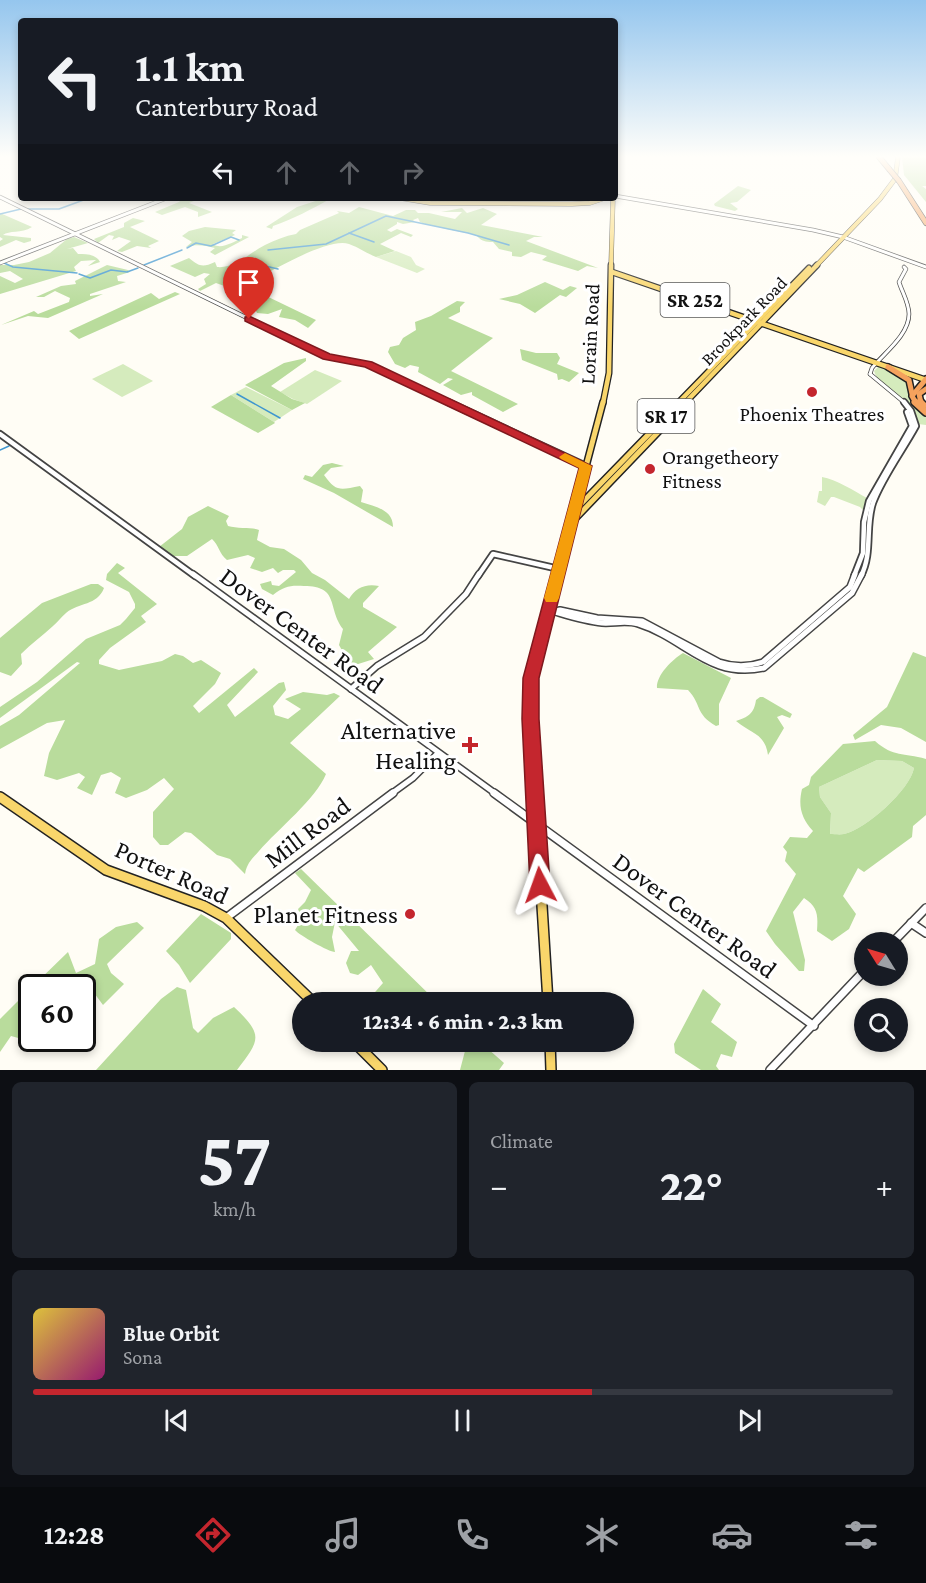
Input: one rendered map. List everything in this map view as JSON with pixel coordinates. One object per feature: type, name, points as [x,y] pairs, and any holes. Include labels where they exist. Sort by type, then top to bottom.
[{"type":"highway","points":[[917,207],[926,223]]},
{"type":"highway","points":[[888,367],[908,377],[912,386],[912,396],[918,406],[926,410]]},
{"type":"highway","points":[[912,396],[926,378]]},
{"type":"highway","points":[[926,389],[919,396],[919,401],[926,410]]},
{"type":"main road","name":"Lorain Road","points":[[547,992],[530,689],[537,651],[551,610],[559,569],[609,373],[614,207]]},
{"type":"main road","name":"Brookpark Road","points":[[574,511],[762,321],[869,207]]},
{"type":"main road","name":"Brookpark Road","points":[[571,523],[841,237]]},
{"type":"main road","name":"SR 252","points":[[612,274],[622,275],[762,321],[876,363],[926,378]]},
{"type":"main road","points":[[755,330],[762,326],[773,326]]},
{"type":"main road","name":"SR 252","points":[[773,326],[876,363],[926,378]]},
{"type":"main road","points":[[582,481],[590,487],[598,487]]},
{"type":"main road","name":"Porter Road","points":[[0,796],[106,870],[204,906],[226,918],[304,992]]},
{"type":"main road","points":[[364,1052],[382,1070]]},
{"type":"main road","points":[[550,1052],[551,1070]]},
{"type":"street","points":[[20,207],[327,357],[368,364],[586,466]]},
{"type":"street","points":[[0,262],[143,207]]},
{"type":"street","points":[[674,207],[813,230],[841,237],[926,267]]},
{"type":"street","points":[[551,610],[597,618],[638,620],[721,663],[738,667],[763,662],[849,587],[863,553],[864,522],[869,501],[912,426],[908,414],[890,393],[871,378],[870,374],[894,341],[906,318],[896,280],[906,260]]},
{"type":"street","name":"Dover Center Road","points":[[0,434],[814,1026]]},
{"type":"street","points":[[351,689],[373,669],[424,637],[466,594],[493,554],[559,569]]},
{"type":"street","name":"Mill Road","points":[[226,918],[413,778],[438,753]]},
{"type":"street","points":[[902,932],[926,909]]},
{"type":"street","points":[[911,923],[926,933]]},
{"type":"street","points":[[770,1070],[854,983]]},
{"type":"green space","points":[[167,207],[199,207],[212,212],[198,217],[198,212],[185,207],[162,215],[155,212]]},
{"type":"green space","points":[[297,207],[315,207],[273,226],[272,229],[266,227]]},
{"type":"green space","points":[[359,207],[393,216],[406,210],[415,210],[418,213],[455,219],[462,212],[441,212],[462,208],[467,213],[483,208],[497,214],[481,225],[543,237],[534,237],[526,241],[598,268],[587,266],[578,271],[542,260],[547,256],[531,252],[521,257],[512,256],[512,252],[499,249],[493,242],[484,241],[472,234],[425,224],[418,218],[413,220],[415,222],[403,224],[397,222],[387,230],[391,232],[397,229],[413,235],[411,237],[401,233],[380,244],[395,251],[376,257],[349,244],[340,243],[314,250],[249,283],[258,292],[316,320],[308,328],[295,320],[279,317],[282,309],[268,314],[257,313],[255,309],[261,301],[251,303],[237,291],[230,292],[230,288],[216,283],[200,291],[198,289],[206,284],[204,279],[210,274],[204,273],[195,277],[170,266],[189,258],[201,265],[215,262],[217,267],[230,265],[269,243],[296,234],[300,230],[339,213],[337,211],[349,213]]},
{"type":"green space","points":[[719,207],[735,207],[738,209],[735,211]]},
{"type":"green space","points":[[0,213],[32,227],[3,235],[31,238],[31,241],[24,243],[16,240],[0,247],[0,241],[3,239],[0,237]]},
{"type":"green space","points":[[133,218],[145,221],[130,227],[159,241],[148,246],[151,248],[137,246],[122,252],[117,251],[131,241],[119,237],[112,240],[114,236],[109,235],[98,243],[94,239],[124,227],[124,223]]},
{"type":"green space","points":[[205,227],[236,230],[232,233],[235,235],[213,244],[216,246],[231,243],[242,238],[242,235],[249,237],[215,255],[210,252],[215,248],[200,245],[186,247],[192,242],[182,236],[189,231]]},
{"type":"green space","points":[[74,237],[88,243],[67,249],[73,248],[78,254],[93,256],[100,262],[88,266],[96,260],[81,261],[74,267],[76,271],[0,294],[0,276],[15,283],[23,279],[10,271],[0,273],[0,265],[29,262],[50,253],[67,239]]},
{"type":"green space","points":[[396,251],[411,257],[416,265],[425,269],[417,273],[376,257]]},
{"type":"green space","points":[[107,265],[128,270],[130,272],[117,276],[118,281],[126,282],[90,294],[90,296],[103,294],[48,318],[28,316],[1,325],[34,311],[38,314],[69,302],[70,298],[55,291],[44,297],[36,297],[61,286],[76,284],[75,281]]},
{"type":"green space","points":[[545,282],[563,290],[570,286],[577,288],[566,297],[560,295],[535,313],[520,304],[499,299],[517,295]]},
{"type":"green space","points":[[175,292],[180,294],[79,339],[69,331],[151,293],[159,299]]},
{"type":"green space","points":[[457,301],[465,302],[460,307],[460,312],[448,318],[493,338],[451,371],[518,404],[503,412],[472,395],[472,392],[461,395],[443,385],[453,379],[448,378],[440,384],[418,372],[419,367],[410,365],[405,368],[395,364],[388,352],[390,347],[399,345],[403,338],[416,330],[415,322]]},
{"type":"green space","points":[[520,349],[536,353],[557,353],[560,358],[557,364],[579,373],[569,382],[558,380],[557,374],[522,360]]},
{"type":"green space","points":[[306,358],[306,361],[271,386],[292,399],[305,403],[292,410],[245,385],[284,363]]},
{"type":"green space","points":[[123,364],[153,381],[122,397],[92,379]]},
{"type":"green space","points":[[879,366],[901,373],[911,385],[910,399],[926,414],[926,425],[918,424],[909,408],[877,377],[874,371]]},
{"type":"green space","points":[[315,370],[342,381],[307,404],[280,392]]},
{"type":"green space","points":[[246,387],[292,410],[274,422],[231,395]]},
{"type":"green space","points":[[231,395],[275,423],[258,433],[211,407]]},
{"type":"green space","points":[[332,463],[344,466],[331,468],[324,475],[332,484],[343,489],[360,486],[363,490],[361,502],[387,512],[393,527],[334,493],[303,479],[305,475],[312,477],[323,465]]},
{"type":"green space","points":[[822,477],[867,498],[863,510],[834,497],[831,497],[825,506],[817,502],[819,491],[822,491]]},
{"type":"green space","points":[[208,506],[229,516],[226,521],[228,526],[259,530],[257,540],[270,547],[284,549],[301,560],[312,573],[349,599],[361,587],[379,586],[363,603],[363,607],[397,627],[368,652],[374,659],[355,665],[348,661],[339,645],[343,629],[328,594],[323,590],[315,587],[291,586],[273,595],[262,589],[260,584],[271,581],[272,585],[279,586],[296,572],[294,570],[283,570],[278,573],[273,568],[262,572],[250,568],[255,558],[248,555],[227,560],[212,539],[187,556],[169,556],[159,547],[182,529],[188,517]]},
{"type":"green space","points":[[117,563],[125,568],[118,573],[157,604],[141,616],[146,622],[110,648],[99,660],[99,664],[119,670],[162,661],[175,654],[193,663],[201,660],[221,673],[215,684],[193,706],[199,713],[254,668],[258,672],[227,705],[235,717],[279,683],[284,682],[286,690],[273,706],[275,715],[288,719],[301,709],[285,699],[303,692],[327,695],[334,693],[340,696],[290,743],[326,774],[321,784],[252,859],[245,874],[230,859],[217,855],[191,833],[185,832],[168,845],[160,845],[153,837],[153,812],[174,789],[164,778],[147,790],[126,798],[115,793],[121,778],[111,772],[101,775],[92,795],[77,788],[85,777],[79,773],[57,780],[44,776],[49,753],[65,720],[47,723],[0,749],[0,726],[19,715],[80,663],[77,662],[0,718],[0,707],[37,682],[86,639],[120,625],[135,608],[129,592],[106,580],[107,574]]},
{"type":"green space","points":[[91,584],[98,584],[104,588],[97,598],[66,613],[21,654],[22,664],[11,676],[0,672],[0,638],[42,603]]},
{"type":"green space","points":[[913,652],[926,657],[926,742],[901,728],[881,725],[855,740],[853,735],[887,707]]},
{"type":"green space","points":[[683,653],[731,678],[719,704],[719,725],[716,726],[709,722],[688,690],[657,688],[662,673]]},
{"type":"green space","points":[[760,697],[792,714],[790,718],[782,715],[777,717],[784,728],[768,755],[761,738],[736,721],[750,714],[756,700]]},
{"type":"green space","points":[[875,741],[893,752],[926,759],[926,815],[913,826],[912,837],[864,872],[858,868],[843,896],[856,914],[849,929],[832,941],[817,931],[816,912],[804,898],[793,912],[805,960],[804,971],[799,971],[766,931],[796,874],[785,861],[787,852],[783,847],[790,837],[807,838],[813,831],[802,812],[800,801],[802,789],[809,785],[811,777],[843,744]],"holes":[[[877,760],[902,761],[914,768],[911,777],[896,797],[864,825],[842,834],[830,834],[831,813],[820,797],[819,787]]]},
{"type":"green space","points":[[877,760],[902,761],[914,768],[911,777],[896,797],[864,825],[844,834],[830,835],[831,813],[820,797],[819,787]]},
{"type":"green space","points":[[301,869],[427,992],[375,992],[383,983],[371,965],[358,975],[350,973],[346,963],[351,951],[359,951],[335,922],[332,937],[335,952],[314,943],[295,930],[302,919],[298,909],[305,902],[311,890],[295,873]]},
{"type":"green space","points":[[201,914],[231,933],[231,939],[190,983],[179,965],[166,951]]},
{"type":"green space","points":[[137,922],[144,928],[107,964],[111,973],[124,984],[103,1005],[96,996],[96,974],[45,974],[68,952],[76,973],[95,964],[99,939],[116,927]]},
{"type":"green space","points":[[177,987],[186,990],[193,1028],[198,1033],[213,1018],[234,1007],[250,1024],[254,1031],[254,1044],[237,1070],[96,1070],[161,999]]},
{"type":"green space","points":[[703,989],[721,1004],[711,1022],[737,1042],[732,1057],[721,1054],[716,1066],[719,1070],[701,1070],[675,1053],[674,1044]]},
{"type":"green space","points":[[18,1001],[18,1038],[11,1036],[0,1052],[0,1019]]},
{"type":"green space","points":[[465,1052],[492,1052],[504,1063],[499,1070],[460,1070]]},
{"type":"waterway","points":[[27,209],[65,207]]},
{"type":"waterway","points":[[0,214],[21,209]]},
{"type":"waterway","points":[[349,233],[386,216],[468,233],[509,245]]},
{"type":"waterway","points":[[268,250],[326,244],[349,233]]},
{"type":"waterway","points":[[349,233],[374,242]]},
{"type":"waterway","points":[[187,248],[196,243],[211,246],[231,237],[239,240]]},
{"type":"waterway","points":[[144,265],[182,250]]},
{"type":"waterway","points":[[244,261],[278,269]]},
{"type":"waterway","points":[[4,263],[13,267],[77,273]]},
{"type":"waterway","points":[[79,274],[90,278],[111,270],[127,272],[138,268]]},
{"type":"waterway","points":[[237,394],[280,418]]},
{"type":"waterway","points":[[0,450],[9,446]]},
{"type":"slow traffic","points":[[551,598],[586,466],[565,457]]},
{"type":"place","name":"Phoenix Theatres","points":[[812,392]]},
{"type":"place","name":"Orangetheory Fitness","points":[[650,469]]},
{"type":"place","name":"Alternative Healing","points":[[470,745]]},
{"type":"place","name":"Planet Fitness","points":[[410,914]]},
{"type":"route","points":[[249,319],[327,357],[368,364],[586,466],[531,678],[530,719],[540,885]]}]
